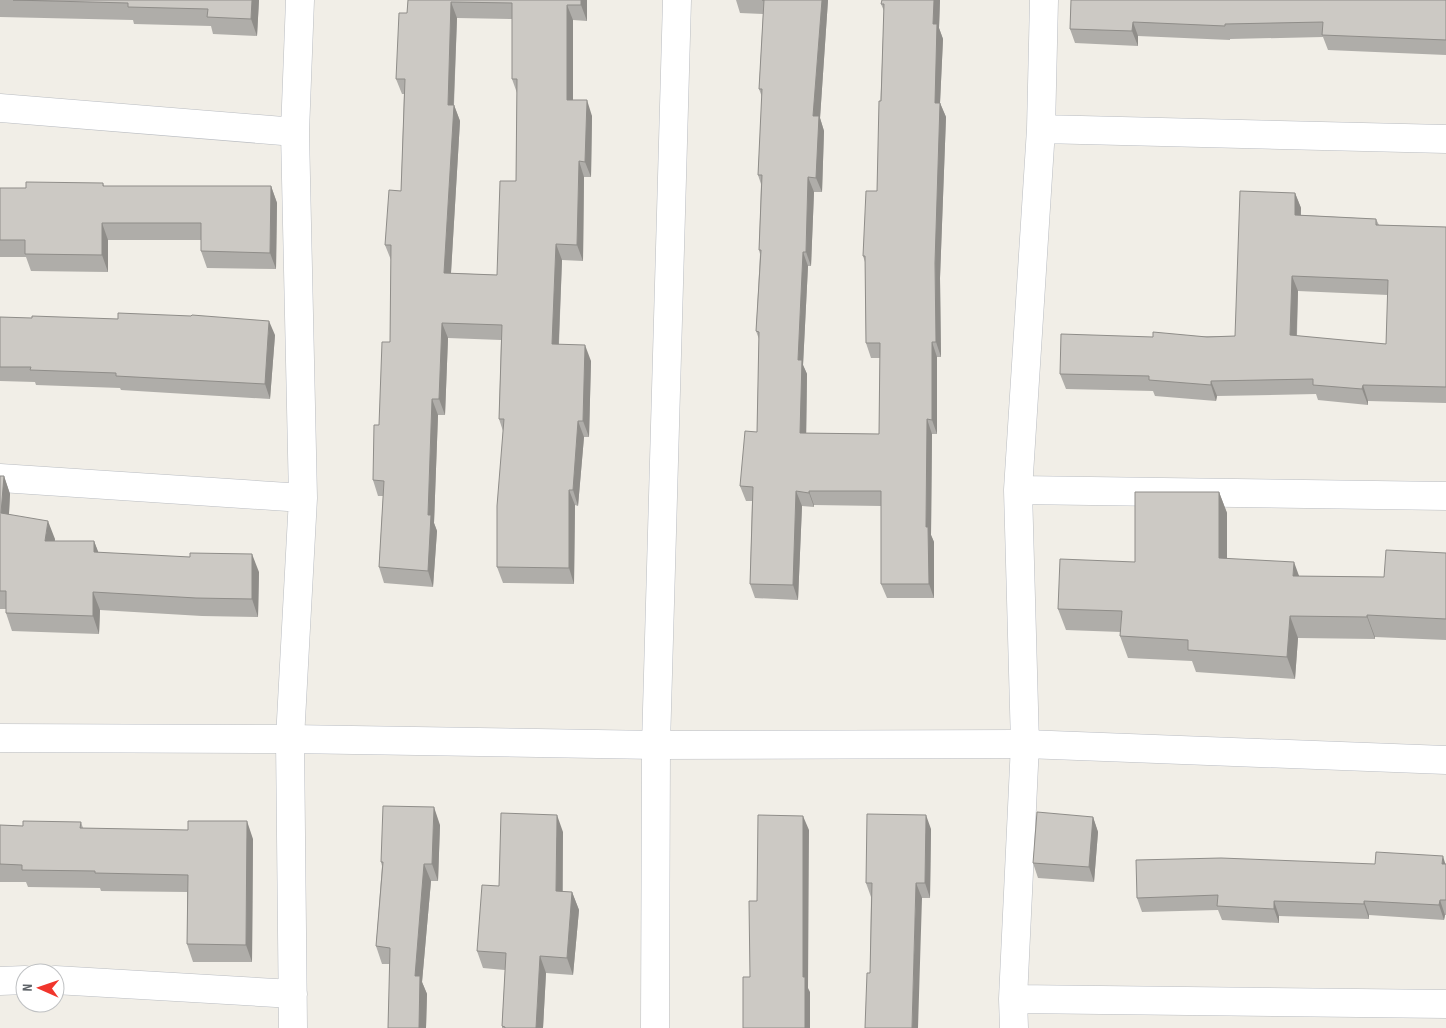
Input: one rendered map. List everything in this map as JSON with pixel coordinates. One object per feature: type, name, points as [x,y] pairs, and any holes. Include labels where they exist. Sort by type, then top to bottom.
[{"type":"street","points":[[293,1028],[290,739],[303,498],[295,132],[300,0]]},
{"type":"street","points":[[654,1028],[656,745],[677,0]]},
{"type":"street","points":[[1014,1028],[1013,999],[1025,744],[1018,490],[1041,129],[1044,0]]},
{"type":"street","points":[[0,108],[295,132]]},
{"type":"street","points":[[1041,129],[1446,138]]},
{"type":"street","points":[[0,478],[303,498]]},
{"type":"street","points":[[1018,490],[1446,496]]},
{"type":"street","points":[[0,738],[290,739],[656,745],[1025,744],[1446,760]]},
{"type":"street","points":[[0,981],[15,980]]},
{"type":"street","points":[[65,981],[293,994]]},
{"type":"street","points":[[1013,999],[1446,1004]]},
{"type":"building","points":[[13,0],[252,0],[251,19],[207,17],[208,9],[128,7],[128,3]]},
{"type":"building","points":[[408,0],[581,0],[581,5],[567,5],[567,100],[587,100],[585,162],[579,161],[577,245],[556,244],[552,344],[585,345],[583,421],[578,421],[573,490],[569,490],[569,568],[497,567],[497,506],[504,419],[499,419],[502,325],[442,323],[439,399],[432,399],[428,515],[431,515],[428,571],[379,567],[384,481],[373,480],[374,425],[379,425],[382,342],[390,342],[391,245],[385,245],[389,190],[401,191],[405,79],[396,79],[399,13],[407,13]],"holes":[[[451,2],[512,3],[512,79],[517,79],[516,181],[500,181],[497,275],[444,273],[454,105],[448,105]]]},
{"type":"building","points":[[764,0],[822,0],[813,116],[819,116],[816,178],[808,177],[806,252],[803,252],[798,360],[802,360],[800,433],[879,434],[880,343],[866,343],[865,256],[863,256],[866,191],[877,191],[884,4],[881,4],[882,0],[934,0],[933,24],[937,24],[935,103],[940,103],[935,263],[936,342],[932,342],[932,420],[927,419],[926,527],[928,527],[929,584],[881,584],[881,491],[809,491],[809,493],[796,491],[793,585],[750,584],[753,487],[740,486],[745,431],[757,432],[759,332],[756,331],[761,250],[759,250],[762,175],[758,175],[762,89],[759,89]]},
{"type":"building","points":[[1071,0],[1446,0],[1446,40],[1322,35],[1323,22],[1225,24],[1225,26],[1133,22],[1132,31],[1070,29]]},
{"type":"building","points":[[26,182],[103,183],[103,186],[271,186],[270,253],[201,251],[201,223],[102,223],[102,255],[25,254],[25,240],[0,240],[0,188],[26,188]]},
{"type":"building","points":[[1240,191],[1295,193],[1295,215],[1376,219],[1376,225],[1446,227],[1446,387],[1363,385],[1362,389],[1313,385],[1313,379],[1211,381],[1211,385],[1149,380],[1149,376],[1060,374],[1061,334],[1153,337],[1153,332],[1207,337],[1235,336]],"holes":[[[1292,276],[1388,280],[1386,344],[1290,335]]]},
{"type":"building","points":[[118,313],[192,315],[269,321],[265,384],[116,376],[116,373],[30,370],[31,367],[0,367],[0,317],[32,318],[32,316],[118,319]]},
{"type":"building","points":[[0,476],[4,476],[1,513],[48,521],[45,541],[94,541],[94,552],[190,557],[190,553],[252,554],[252,599],[93,592],[93,616],[6,613],[6,591],[0,591]]},
{"type":"building","points":[[1135,492],[1219,492],[1219,558],[1294,562],[1293,576],[1384,577],[1386,550],[1446,553],[1446,619],[1367,615],[1367,617],[1290,616],[1287,657],[1188,650],[1188,640],[1120,636],[1122,611],[1058,609],[1060,559],[1135,562]]},
{"type":"building","points":[[383,806],[434,807],[432,864],[424,864],[415,976],[420,976],[419,1028],[388,1028],[390,948],[376,946],[383,862],[381,862]]},
{"type":"building","points":[[1037,812],[1093,817],[1089,867],[1033,863]]},
{"type":"building","points":[[501,813],[557,815],[556,891],[572,892],[567,958],[540,956],[536,1028],[505,1028],[502,1026],[506,953],[477,951],[482,885],[499,886]]},
{"type":"building","points":[[867,814],[926,815],[925,883],[916,883],[912,1028],[865,1028],[867,973],[870,973],[872,883],[866,883]]},
{"type":"building","points":[[758,815],[803,816],[803,977],[805,977],[805,1028],[743,1028],[743,977],[750,977],[749,901],[757,901]]},
{"type":"building","points":[[23,821],[81,822],[80,828],[188,830],[188,821],[247,821],[246,945],[187,944],[188,875],[22,870],[22,865],[0,864],[0,825],[23,826]]},
{"type":"building","points":[[1376,852],[1443,856],[1442,864],[1446,864],[1446,900],[1440,900],[1439,905],[1364,901],[1364,904],[1274,901],[1274,909],[1217,906],[1218,895],[1137,898],[1136,860],[1221,858],[1375,864]]}]
